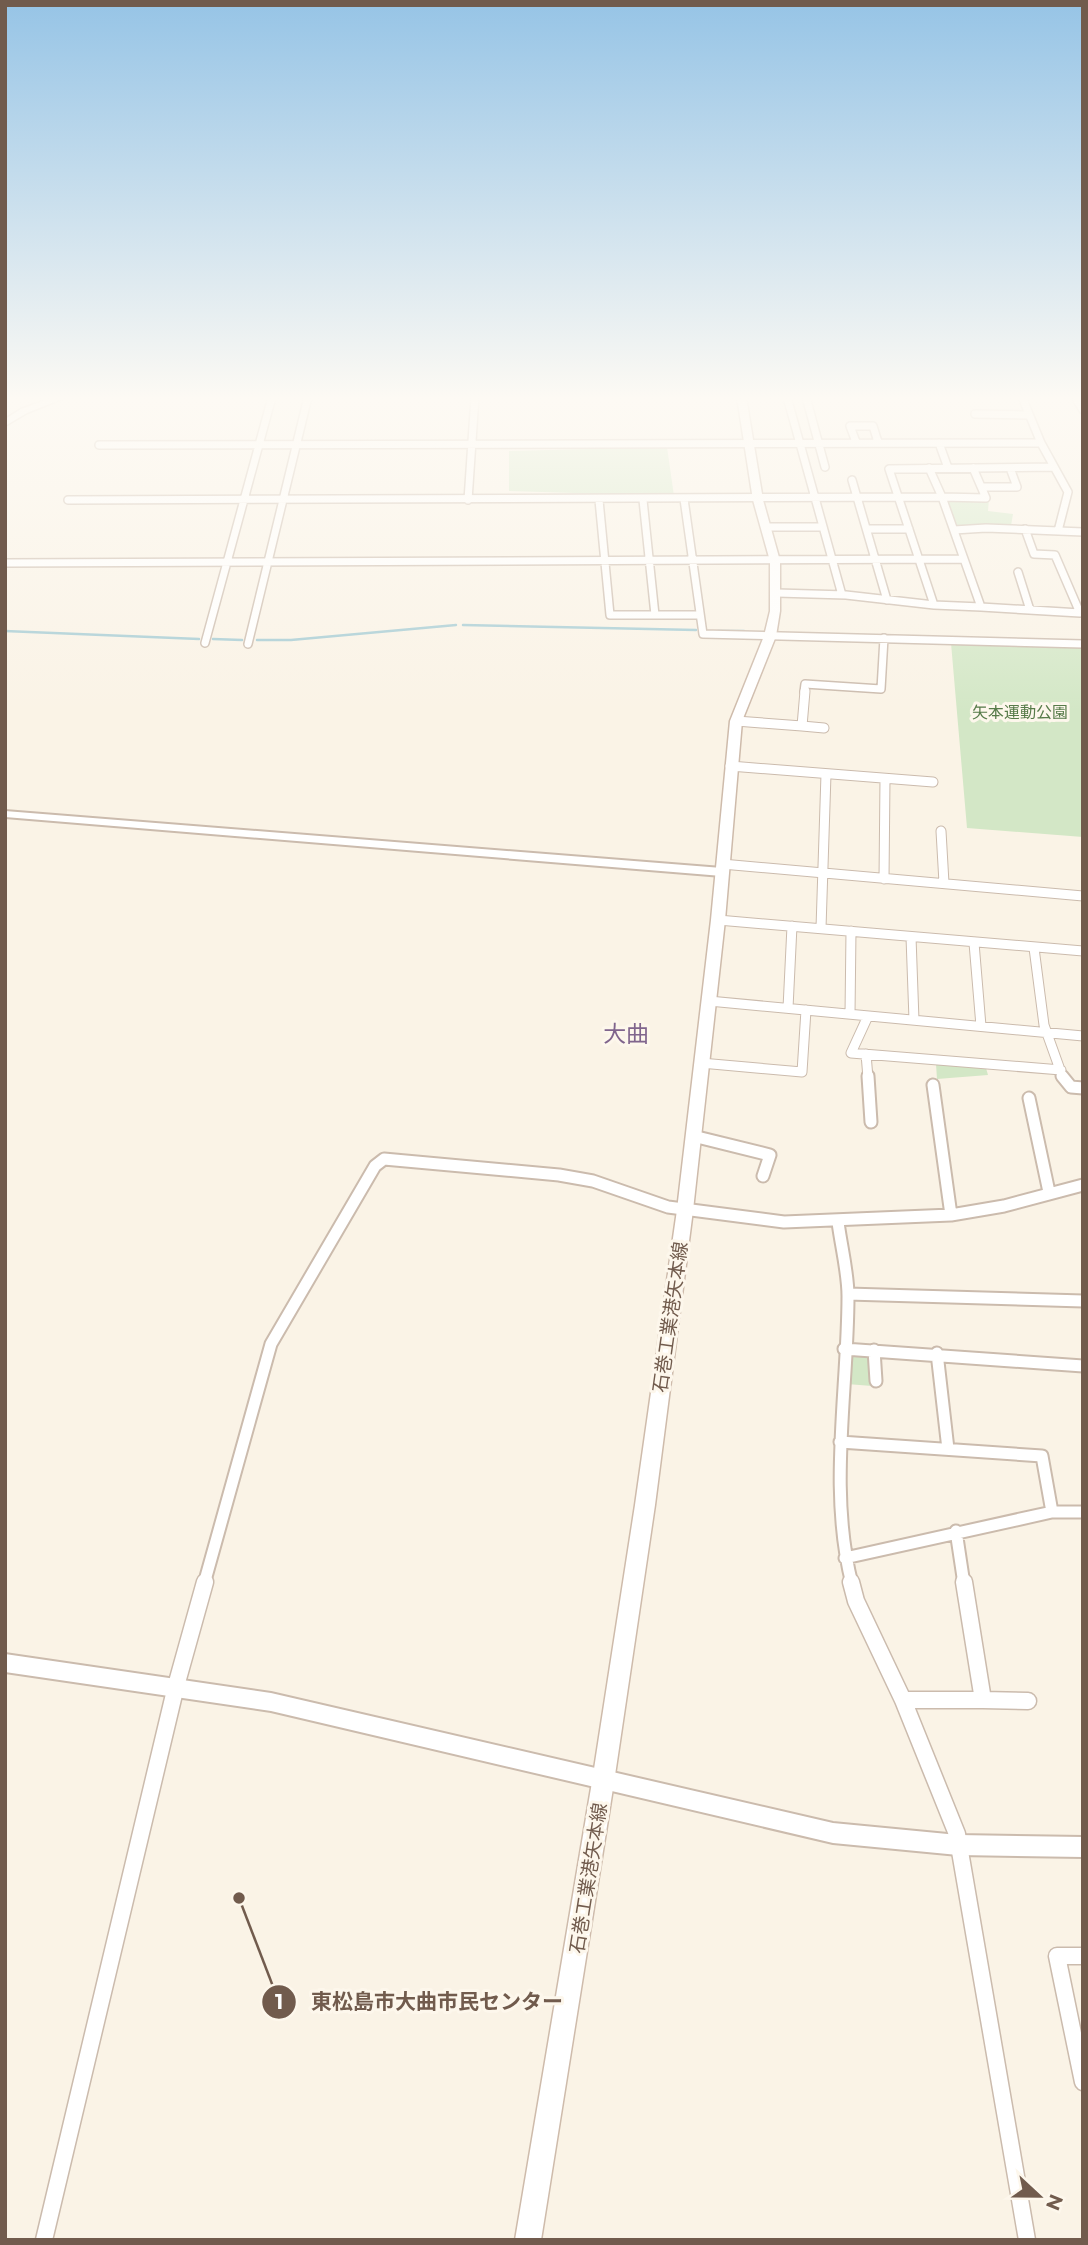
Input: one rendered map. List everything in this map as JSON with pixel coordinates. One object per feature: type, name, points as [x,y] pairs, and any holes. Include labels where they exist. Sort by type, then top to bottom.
[{"type":"main road","name":"石巻工業港矢本線","points":[[528,2240],[603,1782],[685,1210],[718,920],[736,720],[771,636],[777,593],[775,561],[759,502]]},
{"type":"street","points":[[205,643],[245,502]]},
{"type":"street","points":[[248,644],[283,502]]},
{"type":"street","points":[[599,502],[610,615],[701,615]]},
{"type":"street","points":[[642,502],[655,615]]},
{"type":"street","points":[[684,502],[703,634],[1083,644]]},
{"type":"street","points":[[816,502],[842,595]]},
{"type":"street","points":[[858,502],[887,600]]},
{"type":"street","points":[[900,502],[934,605]]},
{"type":"street","points":[[943,502],[981,607]]},
{"type":"street","points":[[1058,531],[1065,502]]},
{"type":"street","points":[[766,527],[823,527]]},
{"type":"street","points":[[867,529],[909,529]]},
{"type":"street","points":[[777,593],[842,595],[934,605],[1080,613],[1055,555],[1034,554],[1025,529]]},
{"type":"street","points":[[954,530],[1025,529],[1083,532]]},
{"type":"street","points":[[5,563],[964,559]]},
{"type":"street","points":[[1018,572],[1030,610]]},
{"type":"street","points":[[802,726],[805,684],[881,689],[884,638]]},
{"type":"street","points":[[736,720],[824,728]]},
{"type":"street","points":[[730,766],[933,782]]},
{"type":"street","points":[[821,928],[826,774]]},
{"type":"street","points":[[884,878],[885,779]]},
{"type":"street","points":[[5,814],[722,868],[822,873],[1083,895]]},
{"type":"street","points":[[941,831],[944,883]]},
{"type":"street","points":[[718,920],[1083,951]]},
{"type":"street","points":[[788,1008],[792,926]]},
{"type":"street","points":[[850,1014],[851,931]]},
{"type":"street","points":[[911,937],[914,1020]]},
{"type":"street","points":[[974,943],[981,1026]]},
{"type":"street","points":[[1034,948],[1044,1025],[1064,1082],[1071,1087],[1083,1088]]},
{"type":"street","points":[[709,1001],[1083,1036]]},
{"type":"street","points":[[701,1063],[802,1072],[806,1010]]},
{"type":"street","points":[[868,1016],[851,1053],[1061,1070]]},
{"type":"street","points":[[866,1054],[871,1122]]},
{"type":"street","points":[[933,1085],[951,1215]]},
{"type":"street","points":[[1028,1098],[1049,1192]]},
{"type":"street","points":[[693,1136],[772,1151],[763,1176]]},
{"type":"street","points":[[44,2240],[176,1686],[271,1344],[375,1166],[384,1159],[402,1159],[559,1175],[593,1181],[685,1210],[784,1222],[838,1222],[951,1215],[1004,1206],[1083,1185]]},
{"type":"street","points":[[838,1222],[848,1294],[840,1442],[845,1558],[856,1601],[904,1700],[958,1845],[1027,2240]]},
{"type":"street","points":[[848,1294],[1083,1301]]},
{"type":"street","points":[[845,1349],[937,1353],[1083,1366]]},
{"type":"street","points":[[874,1350],[876,1381]]},
{"type":"street","points":[[937,1353],[948,1449]]},
{"type":"street","points":[[840,1442],[1042,1456],[1052,1512]]},
{"type":"street","points":[[845,1558],[956,1531],[1052,1512],[1083,1513]]},
{"type":"street","points":[[956,1531],[983,1700]]},
{"type":"street","points":[[5,1663],[271,1702],[603,1782],[833,1833],[958,1845],[1083,1847]]},
{"type":"street","points":[[904,1700],[1028,1701]]},
{"type":"street","points":[[1082,2071],[1057,1956],[1083,1956]]},
{"type":"green space","points":[[946,502],[989,502],[988,511],[1013,514],[1011,526],[957,525]]},
{"type":"green space","name":"矢本運動公園","points":[[951,643],[1083,646],[1083,837],[967,828]]},
{"type":"green space","points":[[936,1064],[986,1068],[988,1075],[937,1079]]},
{"type":"green space","points":[[854,1355],[867,1356],[870,1360],[872,1386],[847,1384],[848,1360]]},
{"type":"waterway","points":[[257,640],[291,640],[456,625]]},
{"type":"waterway","points":[[463,625],[696,630]]},
{"type":"waterway","points":[[5,631],[199,639]]},
{"type":"waterway","points":[[718,631],[744,631]]},
{"type":"waterway","points":[[213,639],[242,640]]},
{"type":"place","name":"東松島市大曲市民センター","points":[[239,1898]]},
{"type":"district","name":"大曲","points":[[626,1034]]}]
